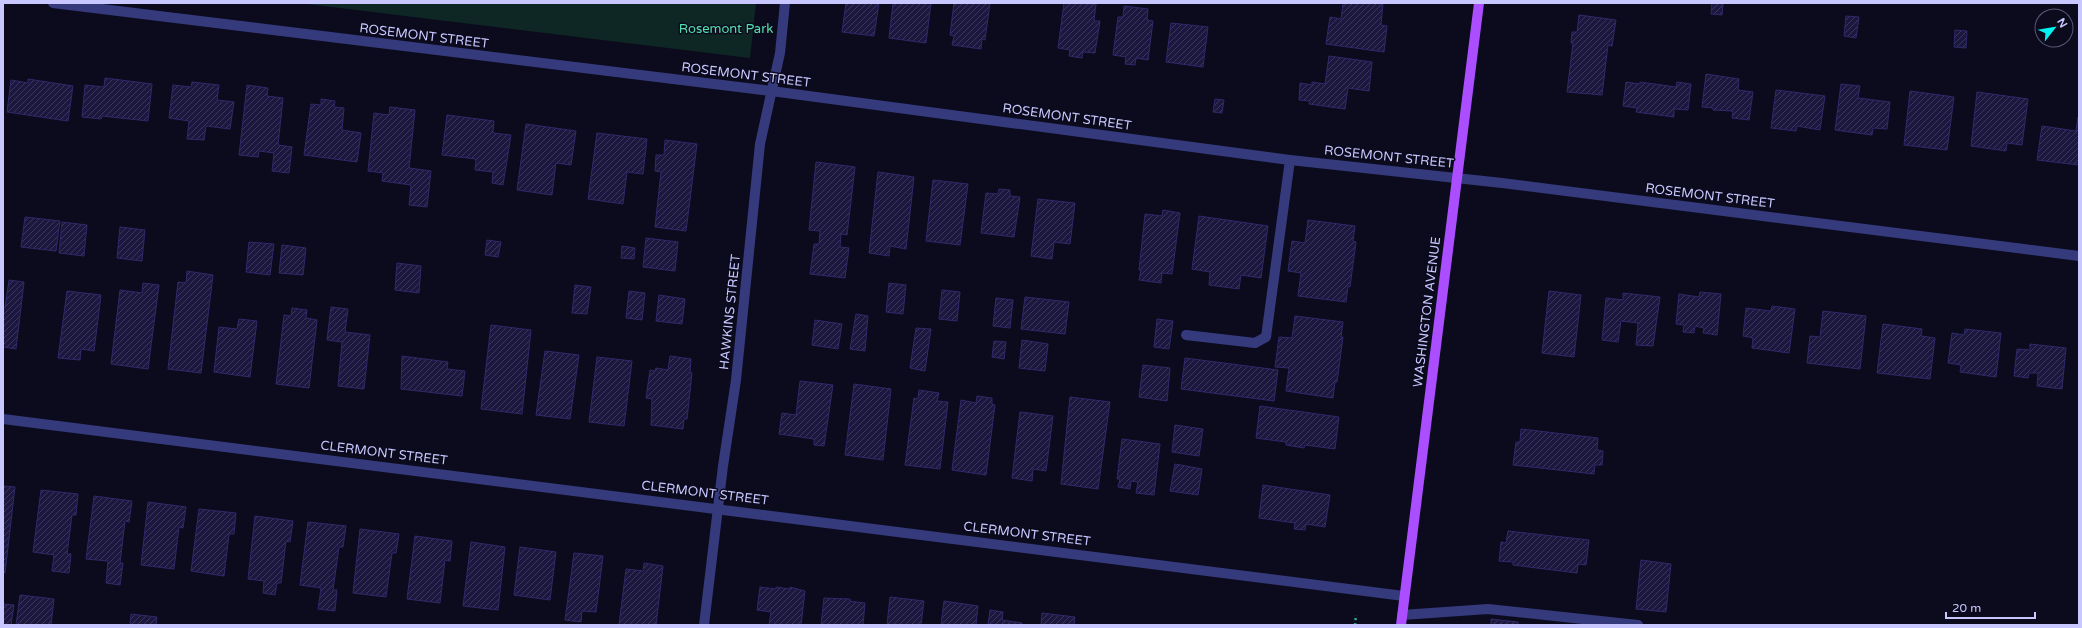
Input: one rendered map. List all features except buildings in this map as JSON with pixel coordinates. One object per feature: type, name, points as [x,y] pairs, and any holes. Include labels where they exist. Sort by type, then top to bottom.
[{"type":"main road","name":"WASHINGTON AVENUE","points":[[1401,620],[1479,3]]},
{"type":"street","name":"ROSEMONT STREET","points":[[52,3],[771,91],[1290,160],[1456,178],[2079,256]]},
{"type":"street","name":"HAWKINS STREET","points":[[704,625],[718,508],[736,380],[759,149],[780,53],[785,3]]},
{"type":"street","points":[[1186,335],[1255,343],[1260,342],[1266,337],[1290,160]]},
{"type":"street","name":"CLERMONT STREET","points":[[3,419],[718,508],[1404,596]]},
{"type":"street","points":[[1401,620],[1488,609],[1638,625]]},
{"type":"path","points":[[1355,625],[1356,615]]},
{"type":"green space","name":"Rosemont Park","points":[[299,3],[756,3],[750,58]]}]
